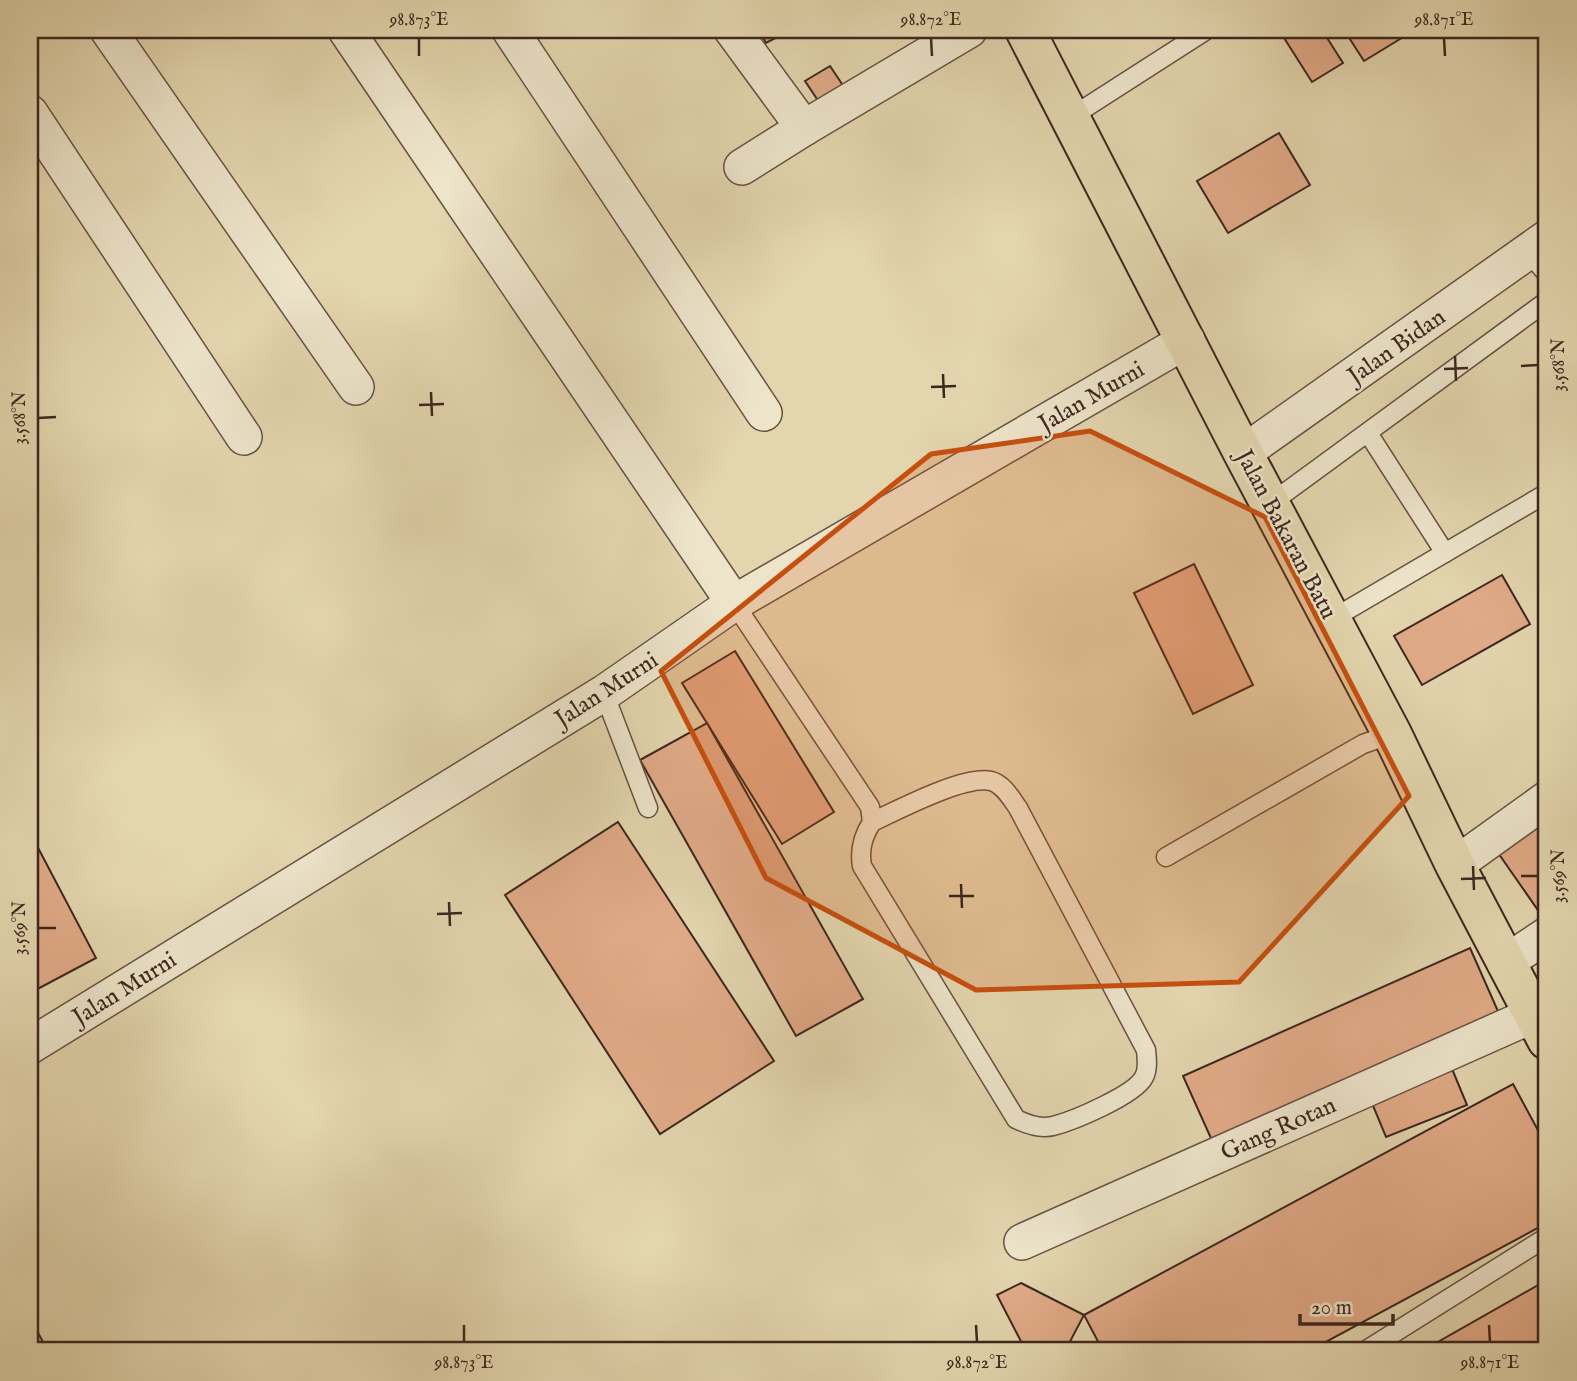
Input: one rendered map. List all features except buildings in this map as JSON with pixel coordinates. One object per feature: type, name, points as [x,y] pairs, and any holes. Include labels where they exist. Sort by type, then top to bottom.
[{"type":"highway","name":"Jalan Bakaran Batu","points":[[1025,30],[1243,453],[1392,734],[1505,963],[1541,1027]]},
{"type":"street","points":[[108,30],[356,387]]},
{"type":"street","points":[[346,30],[734,603]]},
{"type":"street","points":[[510,30],[764,413]]},
{"type":"street","points":[[732,30],[804,128]]},
{"type":"street","points":[[742,167],[969,30]]},
{"type":"street","points":[[30,113],[244,437]]},
{"type":"street","name":"Jalan Bidan","points":[[1243,453],[1541,255]]},
{"type":"street","name":"Jalan Murni","points":[[30,1046],[604,693],[734,603],[1187,340]]},
{"type":"street","points":[[1455,866],[1547,799]]},
{"type":"street","points":[[1505,963],[1547,935]]},
{"type":"street","name":"Gang Rotan","points":[[1022,1242],[1541,1027]]},
{"type":"lane","points":[[1071,117],[1205,31]]},
{"type":"lane","points":[[1271,503],[1547,301]]},
{"type":"lane","points":[[1368,433],[1445,553]]},
{"type":"lane","points":[[1332,619],[1547,493]]},
{"type":"lane","points":[[734,603],[870,807],[872,821],[864,835],[861,848],[862,866],[1016,1119],[1031,1126],[1052,1126],[1113,1102],[1144,1079],[1147,1068],[1146,1050],[1018,808],[1006,791],[993,782],[978,780],[925,797],[872,821]]},
{"type":"lane","points":[[604,693],[648,808]]},
{"type":"lane","points":[[1166,857],[1363,744],[1392,734]]},
{"type":"lane","points":[[1365,1351],[1547,1237]]},
{"type":"highlighted area","points":[[1090,431],[1265,517],[1409,796],[1239,982],[976,990],[766,878],[661,671],[931,454]]}]
